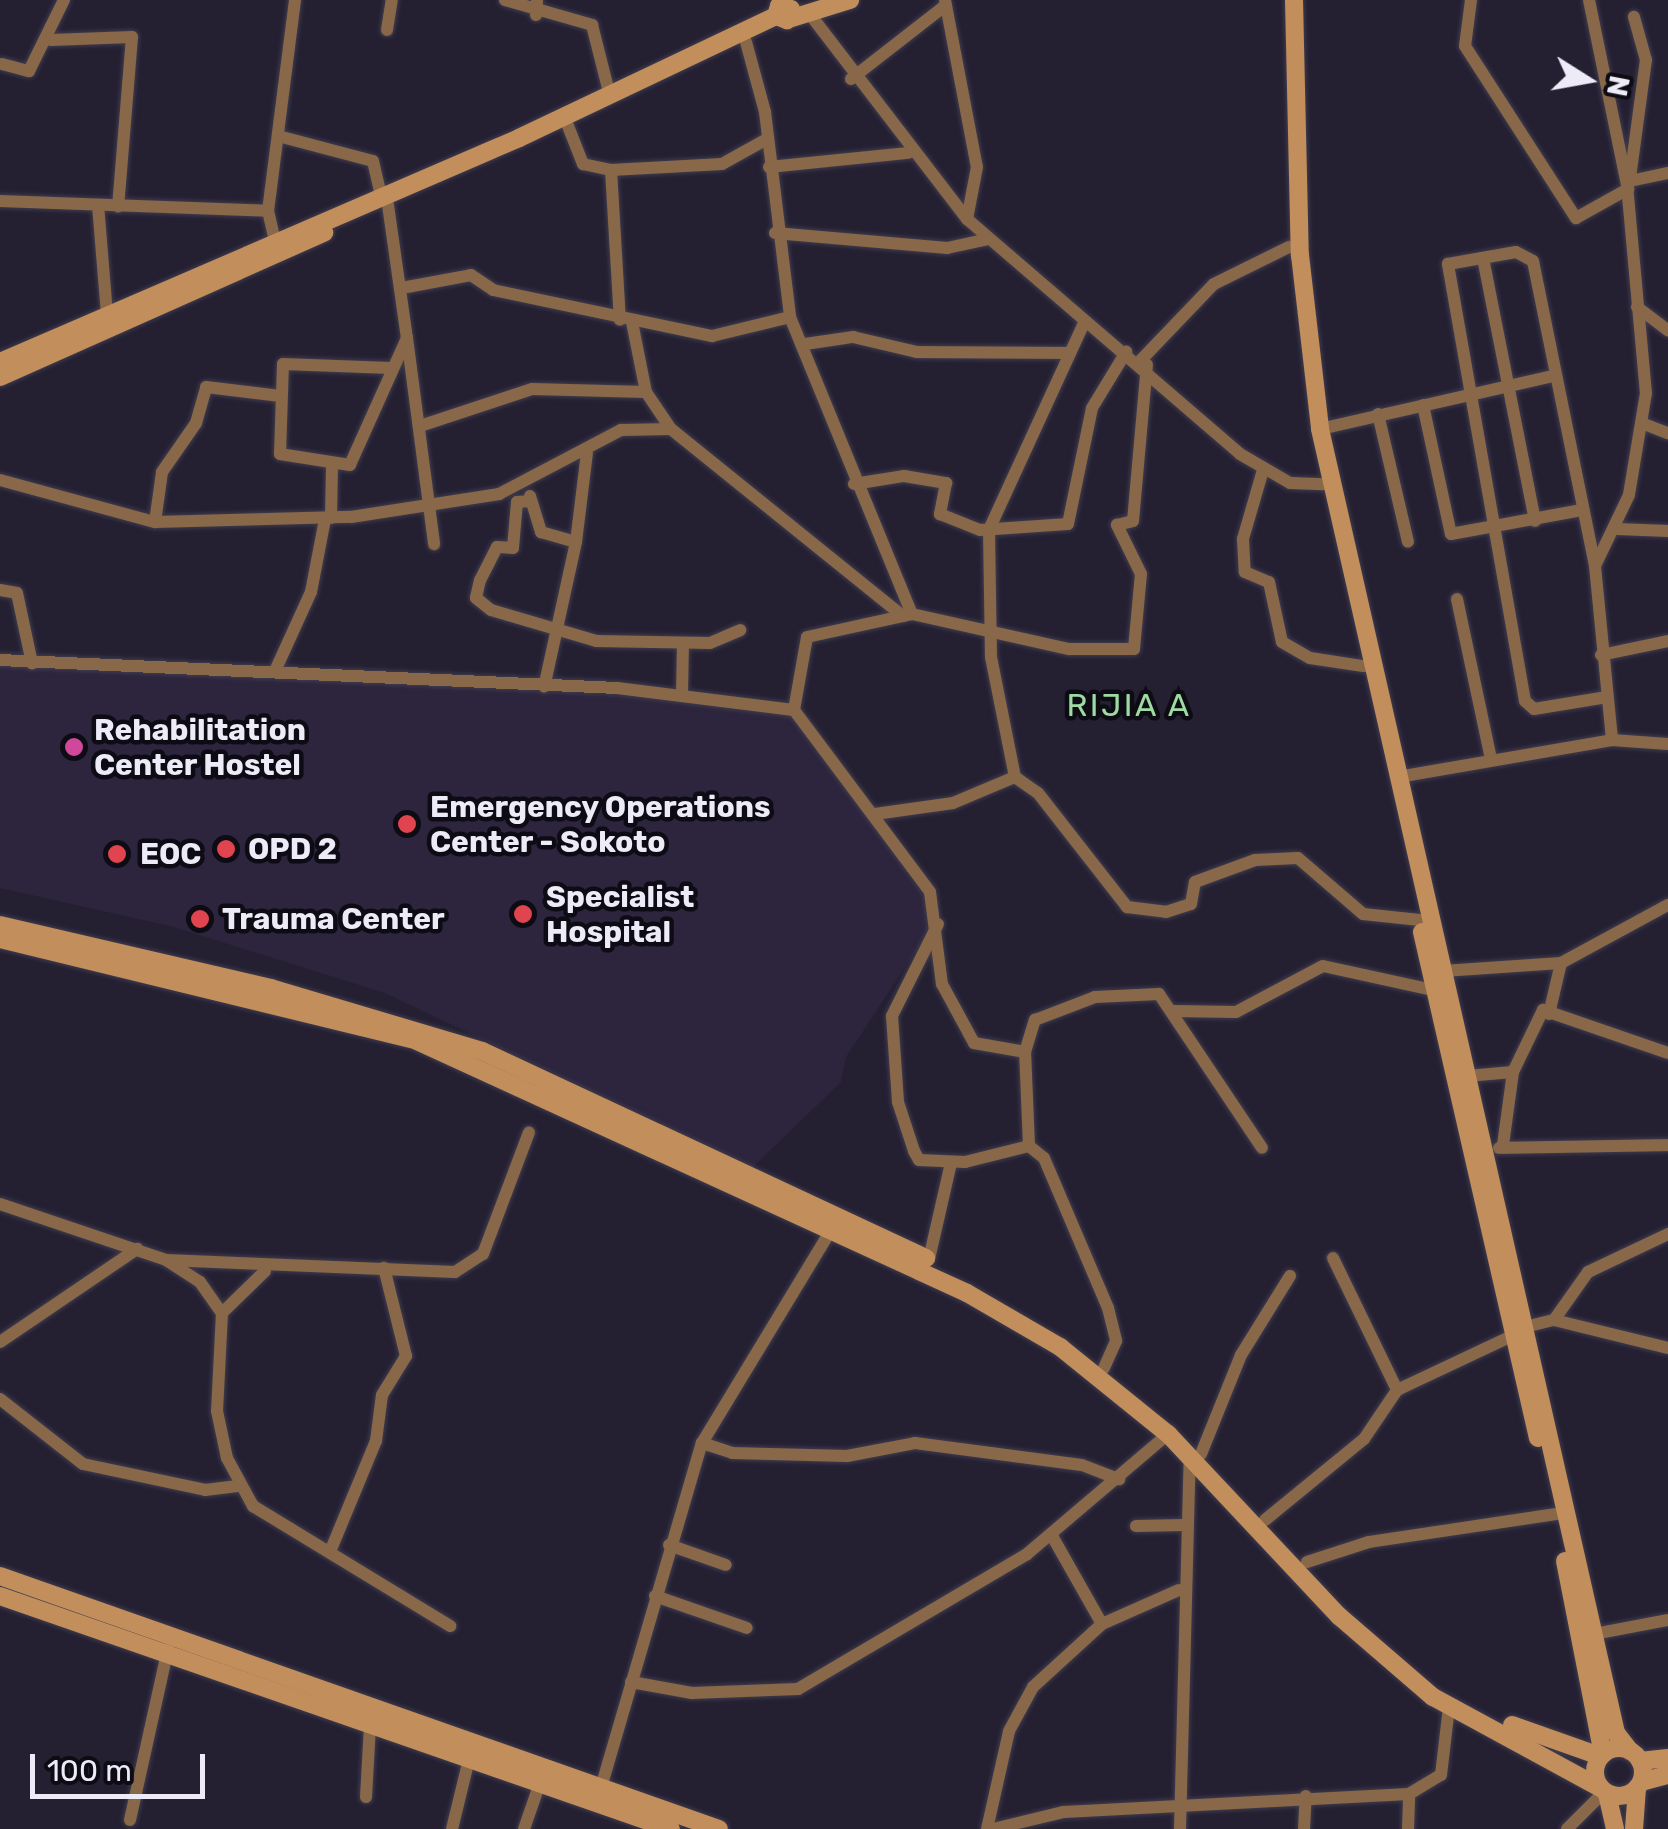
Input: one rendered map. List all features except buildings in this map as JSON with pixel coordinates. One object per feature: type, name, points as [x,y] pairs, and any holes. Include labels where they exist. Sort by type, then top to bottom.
[{"type":"main road","points":[[0,376],[385,202],[783,9],[850,0]]},
{"type":"main road","points":[[1282,0],[1289,247],[1324,484],[1433,990],[1616,1733],[1635,1756],[1639,1785],[1634,1829]]},
{"type":"main road","points":[[1294,0],[1300,255],[1320,429],[1467,1076],[1602,1755],[1603,1791],[1615,1829]]},
{"type":"main road","points":[[0,362],[275,240],[385,202],[568,126],[746,42],[783,9]]},
{"type":"main road","points":[[0,925],[467,1046],[835,1222],[1016,1319],[1195,1453],[1339,1616],[1449,1707],[1603,1791],[1668,1775]]},
{"type":"main road","points":[[0,939],[416,1042],[929,1259],[1104,1368],[1265,1520],[1389,1650],[1444,1693],[1574,1754],[1668,1758]]},
{"type":"main road","points":[[0,1576],[600,1793],[719,1829]]},
{"type":"main road","points":[[0,1596],[168,1648],[471,1752],[541,1780],[600,1793],[672,1829]]},
{"type":"street","points":[[2,64],[29,72],[51,40],[64,0]]},
{"type":"street","points":[[275,240],[268,211],[282,137],[294,0]]},
{"type":"street","points":[[387,30],[392,0]]},
{"type":"street","points":[[505,0],[536,15],[592,25],[610,96]]},
{"type":"street","points":[[536,0],[536,15]]},
{"type":"street","points":[[1471,0],[1466,46],[1576,218],[1628,185],[1668,173]]},
{"type":"street","points":[[1589,0],[1628,185],[1644,424],[1618,529],[1596,566]]},
{"type":"street","points":[[851,79],[946,2],[978,175],[966,219]]},
{"type":"street","points":[[809,7],[851,79],[966,219],[1084,323],[1144,363],[1263,470],[1324,484]]},
{"type":"street","points":[[1628,185],[1646,60],[1634,17]]},
{"type":"street","points":[[51,40],[132,37],[118,206]]},
{"type":"street","points":[[746,42],[767,140],[775,234],[790,317],[805,344],[854,484],[908,615]]},
{"type":"street","points":[[568,126],[582,164],[611,170],[722,164],[767,140]]},
{"type":"street","points":[[282,137],[373,161],[406,287],[407,338],[434,544]]},
{"type":"street","points":[[769,167],[908,153]]},
{"type":"street","points":[[611,170],[626,321],[646,392],[671,429],[908,615]]},
{"type":"street","points":[[0,201],[268,211]]},
{"type":"street","points":[[98,205],[96,266],[108,315]]},
{"type":"street","points":[[775,234],[947,248],[989,239]]},
{"type":"street","points":[[794,710],[807,637],[908,615],[1069,649],[1134,649],[1141,574],[1117,525],[1133,521],[1144,363],[1214,284],[1289,247]]},
{"type":"street","points":[[1608,697],[1528,707],[1444,268],[1516,252],[1533,261],[1596,566],[1612,740]]},
{"type":"street","points":[[1483,258],[1536,521]]},
{"type":"street","points":[[406,287],[471,275],[493,290],[626,321],[722,336],[790,317]]},
{"type":"street","points":[[1636,300],[1638,312],[1668,330]]},
{"type":"street","points":[[1084,323],[989,530],[989,632],[1015,778],[1050,807],[1127,906],[1166,912],[1191,904],[1194,882],[1255,860],[1298,858],[1362,914],[1420,920]]},
{"type":"street","points":[[805,344],[854,337],[917,352],[1070,353]]},
{"type":"street","points":[[391,368],[283,364],[280,454],[350,465],[407,338]]},
{"type":"street","points":[[854,484],[904,476],[946,483],[940,514],[989,530],[1068,524],[1092,408],[1126,352]]},
{"type":"street","points":[[1320,429],[1554,376]]},
{"type":"street","points":[[154,522],[162,472],[196,423],[206,387],[280,396]]},
{"type":"street","points":[[420,426],[532,388],[646,392]]},
{"type":"street","points":[[1423,404],[1451,534],[1495,530],[1582,510]]},
{"type":"street","points":[[1378,414],[1408,542]]},
{"type":"street","points":[[1644,424],[1668,432]]},
{"type":"street","points":[[0,480],[154,522],[328,518],[528,484],[621,430],[671,429]]},
{"type":"street","points":[[544,687],[576,542],[587,453]]},
{"type":"street","points":[[275,671],[312,592],[328,518],[332,464]]},
{"type":"street","points":[[1263,470],[1243,540],[1246,572],[1270,582],[1282,642],[1308,658],[1364,666]]},
{"type":"street","points":[[528,484],[541,532],[576,542]]},
{"type":"street","points":[[531,501],[517,502],[513,548],[492,554],[476,598],[554,634],[684,643],[740,630]]},
{"type":"street","points":[[1618,529],[1668,531]]},
{"type":"street","points":[[0,590],[17,593],[32,663]]},
{"type":"street","points":[[1457,599],[1491,759]]},
{"type":"street","points":[[1602,655],[1668,641]]},
{"type":"street","points":[[682,694],[684,643]]},
{"type":"street","points":[[0,660],[682,694],[794,710],[876,814],[930,892],[938,924],[942,984],[974,1044],[1025,1052]]},
{"type":"street","points":[[1398,777],[1612,740],[1668,744]]},
{"type":"street","points":[[876,814],[953,803],[1015,778]]},
{"type":"street","points":[[1443,971],[1561,963],[1668,905]]},
{"type":"street","points":[[938,924],[892,1016],[910,1140],[918,1160],[951,1163],[1004,1159],[1029,1146]]},
{"type":"street","points":[[1548,1017],[1561,963]]},
{"type":"street","points":[[1172,1012],[1236,1012],[1323,966],[1433,990]]},
{"type":"street","points":[[1104,1368],[1116,1341],[1108,1308],[1044,1158],[1029,1146],[1025,1052],[1035,1020],[1095,998],[1159,994],[1262,1148]]},
{"type":"street","points":[[1503,1146],[1513,1072],[1531,1028],[1549,1008],[1548,1017]]},
{"type":"street","points":[[1548,1017],[1668,1053]]},
{"type":"street","points":[[1467,1076],[1513,1072]]},
{"type":"street","points":[[166,1260],[265,1271],[384,1268],[455,1272],[476,1262],[528,1132]]},
{"type":"street","points":[[1484,1157],[1503,1146],[1668,1145]]},
{"type":"street","points":[[929,1259],[951,1163]]},
{"type":"street","points":[[0,1204],[166,1260],[200,1282],[222,1313],[218,1412],[240,1486],[278,1524],[332,1548],[450,1626]]},
{"type":"street","points":[[600,1793],[668,1545],[702,1443],[835,1222]]},
{"type":"street","points":[[1554,1320],[1588,1272],[1668,1234]]},
{"type":"street","points":[[0,1342],[137,1249]]},
{"type":"street","points":[[1334,1258],[1398,1390]]},
{"type":"street","points":[[332,1548],[376,1441],[382,1395],[406,1356],[384,1268]]},
{"type":"street","points":[[222,1313],[265,1271]]},
{"type":"street","points":[[1180,1829],[1179,1590],[1195,1453],[1240,1355],[1290,1276]]},
{"type":"street","points":[[1265,1520],[1364,1439],[1398,1390],[1518,1331],[1554,1320],[1668,1348]]},
{"type":"street","points":[[0,1399],[83,1464],[205,1490],[240,1486]]},
{"type":"street","points":[[630,1682],[692,1693],[798,1689],[1052,1534],[1168,1434]]},
{"type":"street","points":[[702,1443],[732,1453],[847,1456],[915,1442],[1082,1466],[1119,1479]]},
{"type":"street","points":[[1306,1562],[1369,1542],[1556,1514]]},
{"type":"street","points":[[1136,1526],[1184,1525]]},
{"type":"street","points":[[1052,1534],[1102,1624]]},
{"type":"street","points":[[668,1545],[726,1565]]},
{"type":"street","points":[[1179,1590],[1102,1624],[1032,1688],[1009,1730],[990,1829],[1050,1813],[1179,1811],[1306,1796],[1409,1794],[1441,1775],[1449,1707]]},
{"type":"street","points":[[655,1596],[747,1628]]},
{"type":"street","points":[[1594,1634],[1668,1620]]},
{"type":"street","points":[[130,1820],[168,1648]]},
{"type":"street","points":[[366,1796],[370,1726]]},
{"type":"street","points":[[452,1829],[471,1752]]},
{"type":"street","points":[[524,1829],[541,1780]]},
{"type":"street","points":[[1567,1829],[1603,1791]]},
{"type":"street","points":[[1408,1829],[1409,1794]]},
{"type":"street","points":[[1304,1829],[1306,1796]]},
{"type":"shaded area","name":"Specialist Hospital","points":[[0,660],[784,705],[933,903],[933,925],[846,1057],[841,1082],[752,1168],[385,993],[174,927],[0,888]]},
{"type":"place","name":"Rehabilitation Center Hostel","points":[[74,747]]},
{"type":"place","name":"Emergency Operations Center - Sokoto","points":[[407,824]]},
{"type":"place","name":"OPD 2","points":[[226,849]]},
{"type":"place","name":"EOC","points":[[117,854]]},
{"type":"place","name":"Specialist Hospital","points":[[523,914]]},
{"type":"place","name":"Trauma Center","points":[[200,919]]},
{"type":"district","name":"RIJIA A","points":[[1129,705]]}]
